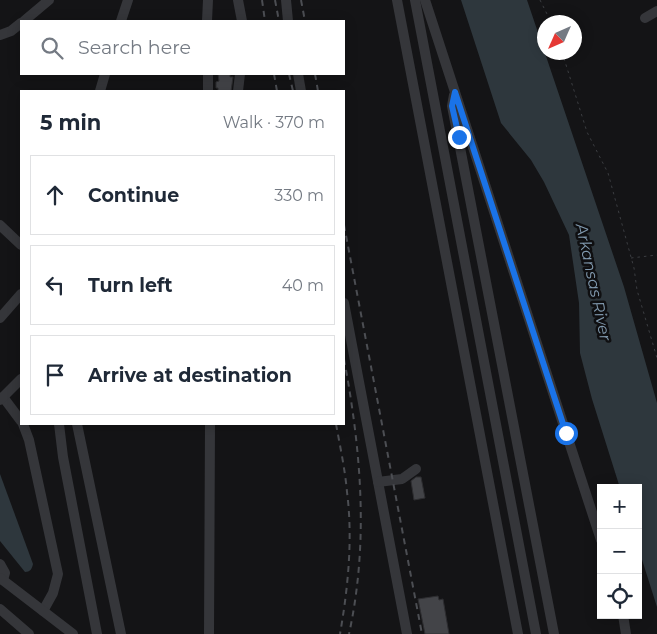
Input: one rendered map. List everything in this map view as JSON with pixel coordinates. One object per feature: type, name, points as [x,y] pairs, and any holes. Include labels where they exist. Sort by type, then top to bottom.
[{"type":"street","points":[[24,20],[49,0]]},
{"type":"street","points":[[121,20],[128,0]]},
{"type":"street","points":[[208,0],[208,20]]},
{"type":"street","points":[[238,0],[242,20]]},
{"type":"street","points":[[286,0],[288,20]]},
{"type":"street","points":[[397,0],[518,634]]},
{"type":"street","points":[[414,0],[536,634]]},
{"type":"street","points":[[425,0],[597,529]]},
{"type":"street","points":[[645,18],[657,11]]},
{"type":"street","points":[[0,35],[11,31],[20,24]]},
{"type":"street","points":[[100,90],[105,75]]},
{"type":"street","points":[[208,75],[208,90]]},
{"type":"street","points":[[238,90],[240,75]]},
{"type":"street","points":[[298,75],[302,90]]},
{"type":"street","points":[[455,92],[452,106],[554,634]]},
{"type":"street","points":[[0,225],[20,244]]},
{"type":"street","points":[[0,318],[20,295]]},
{"type":"street","points":[[345,307],[407,634]]},
{"type":"street","points":[[20,379],[1,398],[20,421]]},
{"type":"street","points":[[23,425],[29,440],[58,574],[53,593],[43,611]]},
{"type":"street","points":[[59,425],[63,457],[97,634]]},
{"type":"street","points":[[77,425],[121,634]]},
{"type":"street","points":[[209,634],[210,425]]},
{"type":"street","points":[[378,482],[402,479],[416,470]]},
{"type":"street","points":[[0,564],[5,573],[1,579],[73,634]]},
{"type":"street","points":[[0,609],[29,634]]},
{"type":"street","points":[[623,619],[626,634]]},
{"type":"path","points":[[540,0],[548,15]]},
{"type":"path","points":[[564,60],[586,132],[608,174],[631,258],[636,290],[657,358]]},
{"type":"path","points":[[631,258],[657,255]]},
{"type":"water","name":"Arkansas River","points":[[461,0],[527,0],[537,30],[537,60],[547,60],[624,287],[657,403],[657,607],[642,560],[642,484],[619,484],[592,399],[580,353],[579,303],[569,235],[544,182],[531,160],[501,123]]},
{"type":"water","points":[[0,474],[33,564],[31,569],[25,572],[0,541]]},
{"type":"building","points":[[218,75],[230,75],[230,77],[233,77],[231,90],[218,90],[216,82],[219,81]]},
{"type":"building","points":[[416,477],[421,477],[425,498],[414,500],[411,481]]},
{"type":"building","points":[[438,596],[439,600],[443,599],[449,634],[425,634],[418,599]]},
{"type":"railway","points":[[262,0],[265,20]]},
{"type":"railway","points":[[275,0],[279,20]]},
{"type":"railway","points":[[301,0],[305,20]]},
{"type":"railway","points":[[274,75],[277,90]]},
{"type":"railway","points":[[289,75],[293,90]]},
{"type":"railway","points":[[315,75],[318,90]]},
{"type":"railway","points":[[345,230],[422,634]]},
{"type":"railway","points":[[345,365],[355,427],[361,531],[355,600],[349,634]]},
{"type":"railway","points":[[336,425],[345,475],[350,528],[347,581],[340,634]]},
{"type":"route","points":[[459,137],[452,106],[455,92],[566,433]]}]
